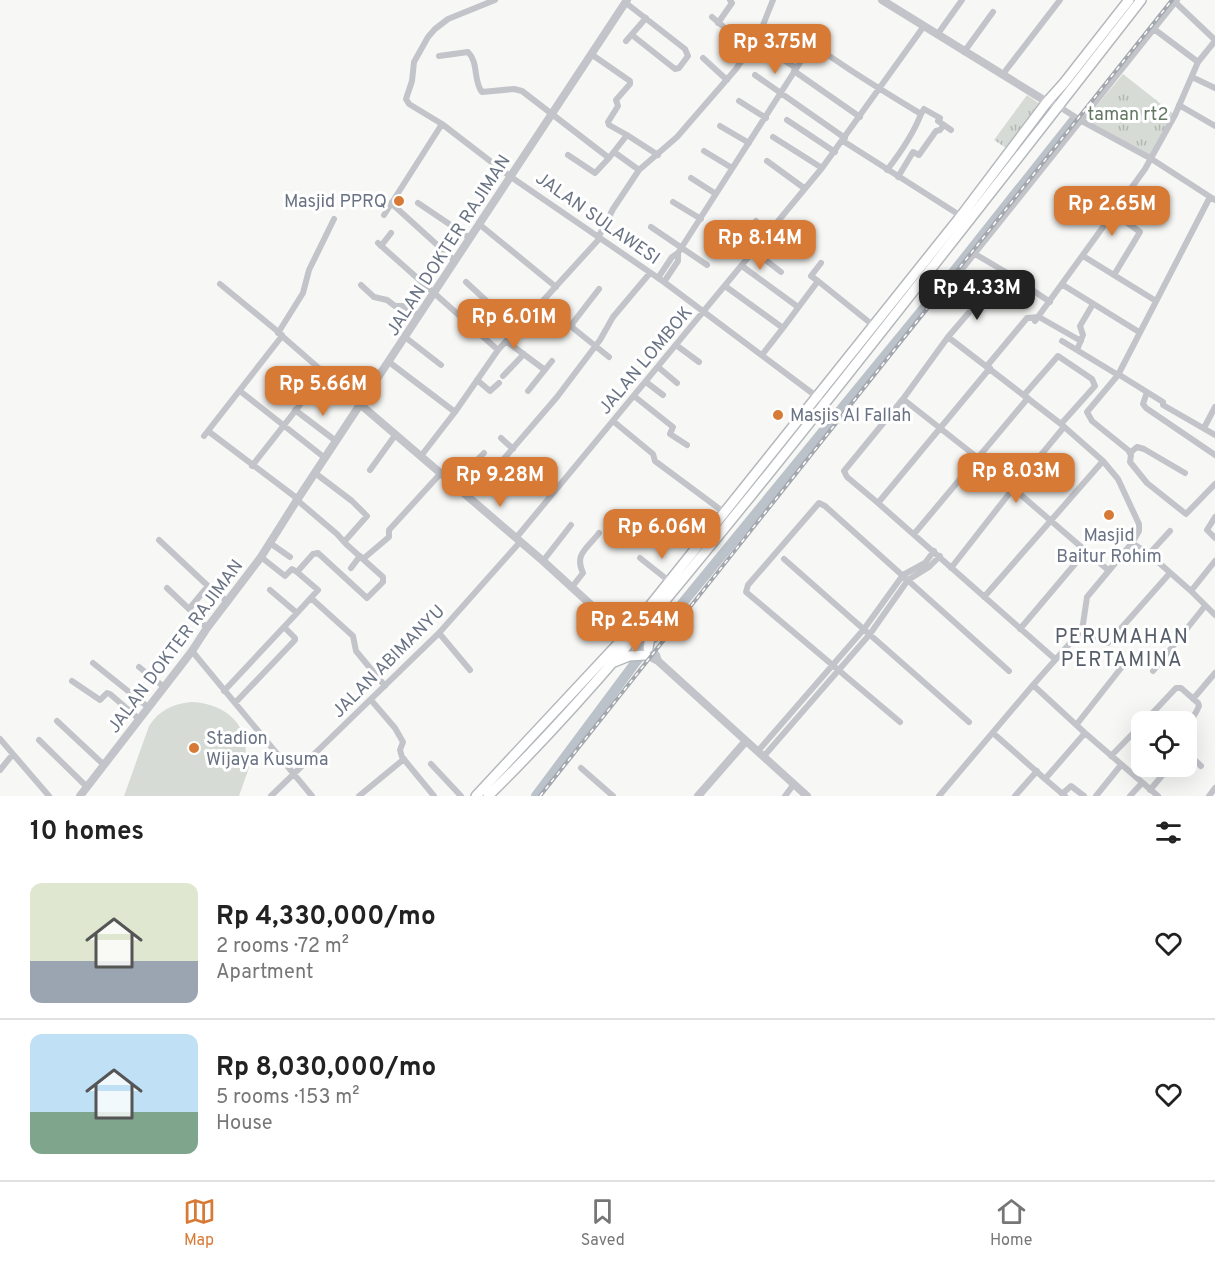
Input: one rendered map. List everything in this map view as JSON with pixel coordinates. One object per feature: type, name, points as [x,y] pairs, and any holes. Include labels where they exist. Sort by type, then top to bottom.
[{"type":"main road","points":[[488,796],[505,773],[628,635],[961,216],[1047,102],[1129,0]]},
{"type":"main road","points":[[476,796],[505,773],[612,663],[628,635],[654,614],[825,403],[1141,0]]},
{"type":"main road","points":[[612,663],[647,651],[654,614]]},
{"type":"street","name":"JALAN SULAWESI","points":[[495,0],[448,19],[428,37],[414,62],[412,81],[406,99],[409,104],[442,124],[511,177],[664,282],[825,403]]},
{"type":"street","points":[[718,22],[732,3],[730,0]]},
{"type":"street","points":[[421,456],[506,340],[599,237],[613,209],[639,170],[646,162],[658,155],[692,121],[727,80],[763,27],[773,0]]},
{"type":"street","points":[[882,0],[1047,102],[1150,158],[1212,198],[1118,374],[1087,410],[1092,421],[1130,453]]},
{"type":"street","points":[[937,35],[962,0]]},
{"type":"street","points":[[1003,74],[1060,0]]},
{"type":"street","points":[[626,1],[688,52],[687,58],[679,68],[675,69],[632,34]]},
{"type":"street","name":"JALAN DOKTER RAJIMAN","points":[[80,796],[261,557],[626,1]]},
{"type":"street","points":[[947,288],[1176,1],[1215,41],[1198,62],[1179,105],[1145,169],[1038,318]]},
{"type":"street","points":[[964,52],[993,12]]},
{"type":"street","points":[[712,17],[750,49]]},
{"type":"street","points":[[626,41],[646,18]]},
{"type":"street","name":"JALAN LOMBOK","points":[[518,540],[835,152],[924,26]]},
{"type":"street","points":[[791,28],[879,89],[921,114]]},
{"type":"street","points":[[1154,29],[1198,62]]},
{"type":"street","points":[[658,278],[672,257],[680,251],[812,44]]},
{"type":"street","points":[[439,56],[468,52],[474,62],[479,88],[482,92],[514,88],[522,91],[609,158]]},
{"type":"street","points":[[591,54],[630,81],[616,100],[618,106],[608,124],[658,155]]},
{"type":"street","points":[[776,55],[860,117]]},
{"type":"street","points":[[704,58],[727,80]]},
{"type":"street","points":[[755,75],[887,170],[961,216]]},
{"type":"street","points":[[1192,76],[1215,88]]},
{"type":"street","points":[[739,101],[765,118]]},
{"type":"street","points":[[1179,105],[1215,126]]},
{"type":"street","points":[[887,170],[900,155],[924,109],[940,118],[938,121],[951,130]]},
{"type":"street","points":[[787,120],[835,152]]},
{"type":"street","points":[[384,215],[442,124]]},
{"type":"street","points":[[898,177],[913,152],[919,155],[932,135],[944,125]]},
{"type":"street","points":[[720,126],[749,143]]},
{"type":"street","points":[[568,154],[596,173],[627,135]]},
{"type":"street","points":[[773,137],[822,168]]},
{"type":"street","points":[[704,150],[732,168]]},
{"type":"street","points":[[614,152],[639,170]]},
{"type":"street","points":[[767,161],[804,188]]},
{"type":"street","points":[[691,178],[716,194]]},
{"type":"street","points":[[673,202],[701,219]]},
{"type":"street","points":[[391,203],[455,261]]},
{"type":"street","points":[[418,203],[470,238]]},
{"type":"street","points":[[1114,213],[1140,232],[1114,274]]},
{"type":"street","points":[[297,572],[313,554],[318,553],[369,598],[384,580],[326,523],[297,499],[206,434],[280,334],[303,293],[311,266],[334,219]]},
{"type":"street","points":[[756,220],[744,238],[781,272]]},
{"type":"street","points":[[730,223],[745,234]]},
{"type":"street","points":[[479,224],[556,287]]},
{"type":"street","points":[[651,227],[680,251],[707,265]]},
{"type":"street","points":[[391,233],[380,245],[498,351]]},
{"type":"street","points":[[664,282],[678,261],[680,251]]},
{"type":"street","points":[[975,254],[1050,302]]},
{"type":"street","points":[[1083,256],[1156,301]]},
{"type":"street","points":[[821,263],[811,276],[874,326]]},
{"type":"street","points":[[742,266],[798,307]]},
{"type":"street","points":[[502,461],[596,346],[613,317],[651,273]]},
{"type":"street","points":[[762,355],[818,281]]},
{"type":"street","points":[[466,282],[517,329]]},
{"type":"street","points":[[220,284],[647,651],[807,796]]},
{"type":"street","points":[[361,285],[374,297],[384,299],[395,306],[403,306],[418,315]]},
{"type":"street","points":[[1063,285],[1139,332]]},
{"type":"street","points":[[725,286],[783,328]]},
{"type":"street","points":[[599,289],[572,324],[573,328],[609,357]]},
{"type":"street","points":[[989,289],[948,337],[903,399],[844,471],[847,477],[1055,659]]},
{"type":"street","points":[[1077,350],[1083,335],[1080,326],[1093,304]]},
{"type":"street","points":[[878,503],[1027,318],[1038,318],[1081,341]]},
{"type":"street","points":[[405,337],[441,365]]},
{"type":"street","points":[[939,796],[1082,628],[1087,597],[1132,543],[1140,524],[1118,479],[1103,461],[1063,425],[948,337]]},
{"type":"street","points":[[506,340],[545,370]]},
{"type":"street","points":[[1062,341],[1163,402],[1162,405],[1215,435]]},
{"type":"street","points":[[676,345],[699,362]]},
{"type":"street","points":[[503,376],[524,354]]},
{"type":"street","points":[[914,534],[978,458],[1058,356],[1092,379],[1095,386],[951,568]]},
{"type":"street","points":[[528,391],[552,361]]},
{"type":"street","points":[[389,362],[455,412]]},
{"type":"street","points":[[658,367],[677,382]]},
{"type":"street","points":[[252,466],[325,373]]},
{"type":"street","points":[[477,381],[490,391],[498,383]]},
{"type":"street","points":[[646,382],[663,395]]},
{"type":"street","points":[[240,391],[325,458]]},
{"type":"street","points":[[1147,392],[1143,404],[1146,408],[1215,455]]},
{"type":"street","points":[[634,396],[673,427],[670,434],[687,445]]},
{"type":"street","points":[[903,399],[978,458],[1012,490],[1108,570]]},
{"type":"street","points":[[1204,428],[1215,407]]},
{"type":"street","points":[[295,410],[336,441]]},
{"type":"street","points":[[613,421],[653,454],[655,461],[725,513]]},
{"type":"street","points":[[370,470],[396,434]]},
{"type":"street","points":[[501,438],[513,449]]},
{"type":"street","points":[[1185,473],[1144,449],[1137,447],[1130,453],[1130,462],[1147,483],[1186,514],[1215,484]]},
{"type":"street","points":[[448,480],[463,462],[471,466],[484,453]]},
{"type":"street","points":[[984,597],[1103,461]]},
{"type":"street","points":[[315,473],[352,501],[367,516],[344,542]]},
{"type":"street","points":[[351,568],[389,537],[389,530],[441,473]]},
{"type":"street","points":[[900,722],[747,593],[748,585],[819,503],[1009,671]]},
{"type":"street","points":[[1215,517],[1207,530],[1215,538]]},
{"type":"street","points":[[543,561],[571,525]]},
{"type":"street","points":[[1149,554],[1170,531]]},
{"type":"street","points":[[572,587],[583,573],[579,566],[579,557],[599,533]]},
{"type":"street","points":[[159,540],[228,602]]},
{"type":"street","name":"JALAN ABIMANYU","points":[[271,796],[440,633],[518,540]]},
{"type":"street","points":[[270,543],[291,557]]},
{"type":"street","points":[[1132,543],[1149,554],[1215,615]]},
{"type":"street","points":[[1020,629],[1085,552]]},
{"type":"street","points":[[761,753],[839,669],[905,578],[929,567],[937,554]]},
{"type":"street","points":[[224,691],[317,589],[297,572],[292,570],[285,576],[261,557]]},
{"type":"street","points":[[640,558],[669,581]]},
{"type":"street","points":[[784,559],[969,722]]},
{"type":"street","points":[[1191,591],[1215,561]]},
{"type":"street","points":[[1082,628],[1101,642],[1108,643],[1170,573]]},
{"type":"street","points":[[189,609],[208,586]]},
{"type":"street","points":[[167,588],[207,628]]},
{"type":"street","points":[[270,590],[297,613]]},
{"type":"street","points":[[311,598],[353,636],[356,651],[385,686]]},
{"type":"street","points":[[1153,671],[1205,606]]},
{"type":"street","points":[[235,703],[295,640],[284,627]]},
{"type":"street","points":[[761,753],[799,703],[833,664],[867,632]]},
{"type":"street","points":[[440,633],[471,670]]},
{"type":"street","points":[[192,651],[312,796]]},
{"type":"street","points":[[93,663],[148,707]]},
{"type":"street","points":[[1077,724],[1125,663]]},
{"type":"street","points":[[139,667],[164,687]]},
{"type":"street","points":[[1193,699],[1215,673]]},
{"type":"street","points":[[72,681],[100,700],[108,693],[110,694],[139,719]]},
{"type":"street","points":[[1033,685],[1085,734],[1158,796]]},
{"type":"street","points":[[1154,711],[1176,688],[1181,688],[1193,699],[1199,706],[1196,711]]},
{"type":"street","points":[[371,700],[404,742],[400,752],[402,760],[434,796]]},
{"type":"street","points":[[799,703],[805,708]]},
{"type":"street","points":[[57,721],[104,765]]},
{"type":"street","points":[[993,733],[1063,795],[1071,786],[1084,796]]},
{"type":"street","points":[[1045,779],[1085,734]]},
{"type":"street","points":[[1111,756],[1131,735]]},
{"type":"street","points":[[0,739],[49,796]]},
{"type":"street","points":[[39,740],[87,787]]},
{"type":"street","points":[[698,796],[746,741]]},
{"type":"street","points":[[0,770],[13,754]]},
{"type":"street","points":[[359,796],[402,760]]},
{"type":"street","points":[[1197,762],[1202,766]]},
{"type":"street","points":[[431,764],[461,796]]},
{"type":"street","points":[[1096,796],[1121,765]]},
{"type":"street","points":[[581,768],[613,796]]},
{"type":"street","points":[[1015,796],[1037,771]]},
{"type":"street","points":[[1150,790],[1161,777]]},
{"type":"street","points":[[1131,796],[1142,783]]},
{"type":"street","points":[[784,796],[794,784]]},
{"type":"street","points":[[1209,796],[1215,788]]},
{"type":"green space","name":"taman rt2","points":[[1123,74],[1175,115],[1150,158],[1083,122]]},
{"type":"green space","points":[[1027,95],[1043,106],[1009,150],[994,140]]},
{"type":"green space","name":"Stadion Wijaya Kusuma","points":[[191,702],[214,706],[224,711],[239,726],[246,747],[245,760],[251,762],[239,796],[124,796],[153,720],[167,709]]},
{"type":"waterway","points":[[654,638],[951,275],[1073,121]]},
{"type":"waterway","points":[[536,796],[641,655]]},
{"type":"railway","points":[[540,796],[1172,0]]},
{"type":"place","name":"Masjid PPRQ","points":[[399,201]]},
{"type":"place","name":"Masjis Al Fallah","points":[[778,415]]},
{"type":"place","name":"Masjid Baitur Rohim","points":[[1109,515]]},
{"type":"place","name":"Stadion Wijaya Kusuma","points":[[194,748]]},
{"type":"district","name":"PERUMAHAN PERTAMINA","points":[[1122,648]]}]
